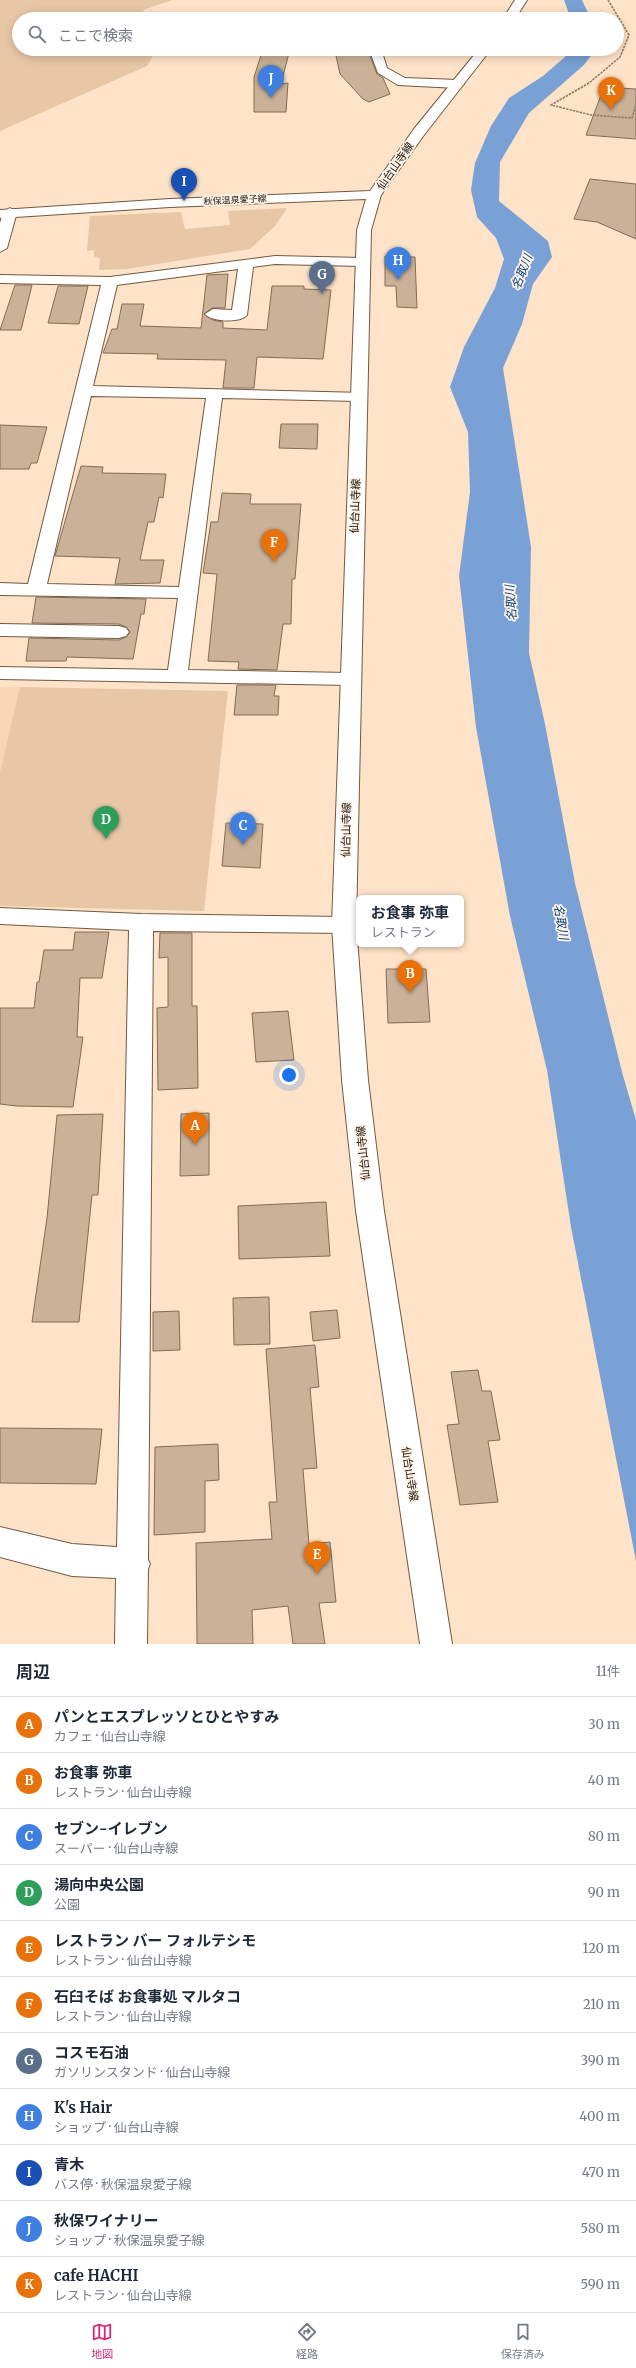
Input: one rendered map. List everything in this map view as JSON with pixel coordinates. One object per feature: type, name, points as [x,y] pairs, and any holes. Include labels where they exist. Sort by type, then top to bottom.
[{"type":"street","points":[[513,12],[521,0]]},
{"type":"street","points":[[377,56],[382,70],[402,82],[458,84]]},
{"type":"street","name":"仙台山寺線","points":[[436,1644],[370,1211],[355,1080],[344,925],[349,680],[364,230],[374,195],[419,132],[480,56]]},
{"type":"street","name":"秋保温泉愛子線","points":[[5,213],[374,195]]},
{"type":"street","points":[[0,248],[5,213]]},
{"type":"street","points":[[0,279],[110,281],[275,260],[362,262]]},
{"type":"street","points":[[213,314],[239,315],[246,264]]},
{"type":"street","points":[[36,590],[110,281]]},
{"type":"street","points":[[84,391],[358,396]]},
{"type":"street","points":[[177,675],[215,393]]},
{"type":"street","points":[[0,589],[188,593]]},
{"type":"street","points":[[0,630],[119,632]]},
{"type":"street","points":[[0,672],[349,680]]},
{"type":"street","points":[[0,916],[141,922],[344,925]]},
{"type":"street","points":[[131,1644],[134,1564],[141,922]]},
{"type":"street","points":[[0,1542],[72,1560],[134,1564]]},
{"type":"path","points":[[608,0],[615,12]]},
{"type":"path","points":[[624,27],[629,35],[624,47]]},
{"type":"path","points":[[620,56],[589,83],[551,105],[591,115],[632,118],[636,104]]},
{"type":"shaded area","points":[[0,0],[172,0],[143,10],[144,12],[12,12],[12,56],[153,56],[147,66],[0,131]]},
{"type":"shaded area","points":[[287,208],[275,226],[250,249],[127,269],[99,270],[100,258],[94,257],[94,250],[87,251],[90,216],[181,212],[185,229],[230,225],[228,211]]},
{"type":"shaded area","points":[[0,687],[20,687],[0,772]]},
{"type":"shaded area","points":[[20,687],[228,691],[204,911],[0,906],[0,772]]},
{"type":"water","points":[[564,0],[582,0],[588,12],[568,12]]},
{"type":"water","name":"名取川","points":[[566,56],[591,56],[584,65],[529,113],[500,162],[499,201],[548,241],[552,257],[533,284],[522,324],[503,368],[531,547],[529,653],[545,724],[575,883],[622,1072],[636,1120],[636,1561],[571,1227],[547,1070],[510,916],[476,727],[459,576],[470,492],[468,432],[450,387],[464,347],[495,288],[504,259],[496,238],[477,217],[471,190],[475,163],[491,126],[509,98],[543,76]]},
{"type":"building","points":[[261,56],[288,56],[281,84],[288,83],[286,112],[254,112],[254,77]]},
{"type":"building","points":[[336,56],[370,56],[377,74],[383,78],[390,94],[369,102],[363,99],[340,74]]},
{"type":"building","points":[[604,87],[636,89],[636,139],[586,135]]},
{"type":"building","points":[[590,179],[636,184],[636,239],[597,222],[574,219]]},
{"type":"building","points":[[385,256],[415,257],[417,308],[397,307],[396,286],[385,286]]},
{"type":"building","points":[[228,274],[225,308],[212,308],[204,314],[213,320],[223,322],[223,328],[267,330],[272,286],[304,286],[304,289],[331,290],[323,359],[257,357],[254,388],[223,388],[226,360],[157,359],[158,354],[103,353],[112,329],[117,329],[122,304],[144,304],[140,326],[201,328],[207,275]]},
{"type":"building","points":[[15,285],[32,285],[21,330],[0,330]]},
{"type":"building","points":[[58,286],[88,286],[79,324],[48,323]]},
{"type":"building","points":[[281,424],[318,424],[317,449],[279,448]]},
{"type":"building","points":[[0,425],[47,427],[37,463],[31,463],[29,469],[0,469]]},
{"type":"building","points":[[81,466],[103,467],[102,473],[166,474],[163,498],[159,497],[154,522],[148,522],[140,560],[164,560],[160,583],[115,584],[120,558],[55,556]]},
{"type":"building","points":[[222,493],[251,494],[250,504],[301,504],[295,579],[292,579],[291,624],[283,624],[277,670],[238,669],[239,662],[208,661],[217,574],[203,573],[211,522],[218,522]]},
{"type":"building","points":[[36,597],[146,599],[144,614],[141,614],[133,659],[67,657],[66,661],[26,661],[29,638],[119,640],[126,637],[130,632],[126,627],[119,624],[32,623]]},
{"type":"building","points":[[237,685],[276,685],[274,696],[279,696],[278,715],[234,715]]},
{"type":"building","points":[[226,823],[263,824],[260,868],[222,866]]},
{"type":"building","points":[[75,932],[109,932],[102,978],[80,978],[77,1037],[83,1037],[73,1107],[17,1106],[0,1104],[0,1008],[34,1008],[37,982],[39,982],[44,950],[73,950]]},
{"type":"building","points":[[160,933],[192,933],[192,1006],[197,1006],[198,1088],[158,1090],[157,1008],[168,1007],[168,957],[159,958]]},
{"type":"building","points":[[386,969],[426,969],[430,1022],[388,1023]]},
{"type":"building","points":[[288,1011],[294,1060],[256,1062],[252,1013]]},
{"type":"building","points":[[209,1113],[209,1175],[180,1176],[181,1114]]},
{"type":"building","points":[[103,1114],[98,1195],[92,1195],[79,1322],[32,1322],[47,1218],[57,1115]]},
{"type":"building","points":[[326,1202],[330,1256],[239,1259],[238,1206]]},
{"type":"building","points":[[269,1297],[270,1344],[234,1345],[233,1298]]},
{"type":"building","points":[[337,1310],[340,1338],[313,1341],[310,1312]]},
{"type":"building","points":[[179,1311],[180,1350],[153,1351],[153,1312]]},
{"type":"building","points":[[315,1345],[319,1387],[310,1388],[317,1468],[303,1469],[309,1544],[330,1542],[336,1602],[319,1603],[325,1644],[293,1644],[288,1606],[252,1610],[253,1644],[197,1644],[196,1543],[272,1539],[269,1502],[277,1502],[266,1349]]},
{"type":"building","points":[[478,1370],[482,1391],[491,1391],[500,1440],[488,1441],[498,1502],[460,1505],[447,1425],[459,1424],[451,1372]]},
{"type":"building","points":[[0,1428],[102,1429],[96,1484],[0,1483]]},
{"type":"building","points":[[218,1444],[219,1480],[205,1481],[205,1532],[154,1535],[155,1447]]},
{"type":"place","name":"秋保ワイナリー","points":[[271,98]]},
{"type":"place","name":"cafe HACHI","points":[[611,110]]},
{"type":"place","name":"青木","points":[[184,201]]},
{"type":"place","name":"K's Hair","points":[[398,280]]},
{"type":"place","name":"コスモ石油","points":[[322,294]]},
{"type":"place","name":"石臼そば お食事処 マルタコ","points":[[274,562]]},
{"type":"place","name":"湯向中央公園","points":[[106,839]]},
{"type":"place","name":"セブン-イレブン","points":[[243,845]]},
{"type":"place","name":"お食事 弥車","points":[[410,993]]},
{"type":"place","name":"パンとエスプレッソとひとやすみ","points":[[195,1145]]},
{"type":"place","name":"レストラン バー フォルテシモ","points":[[317,1574]]}]
